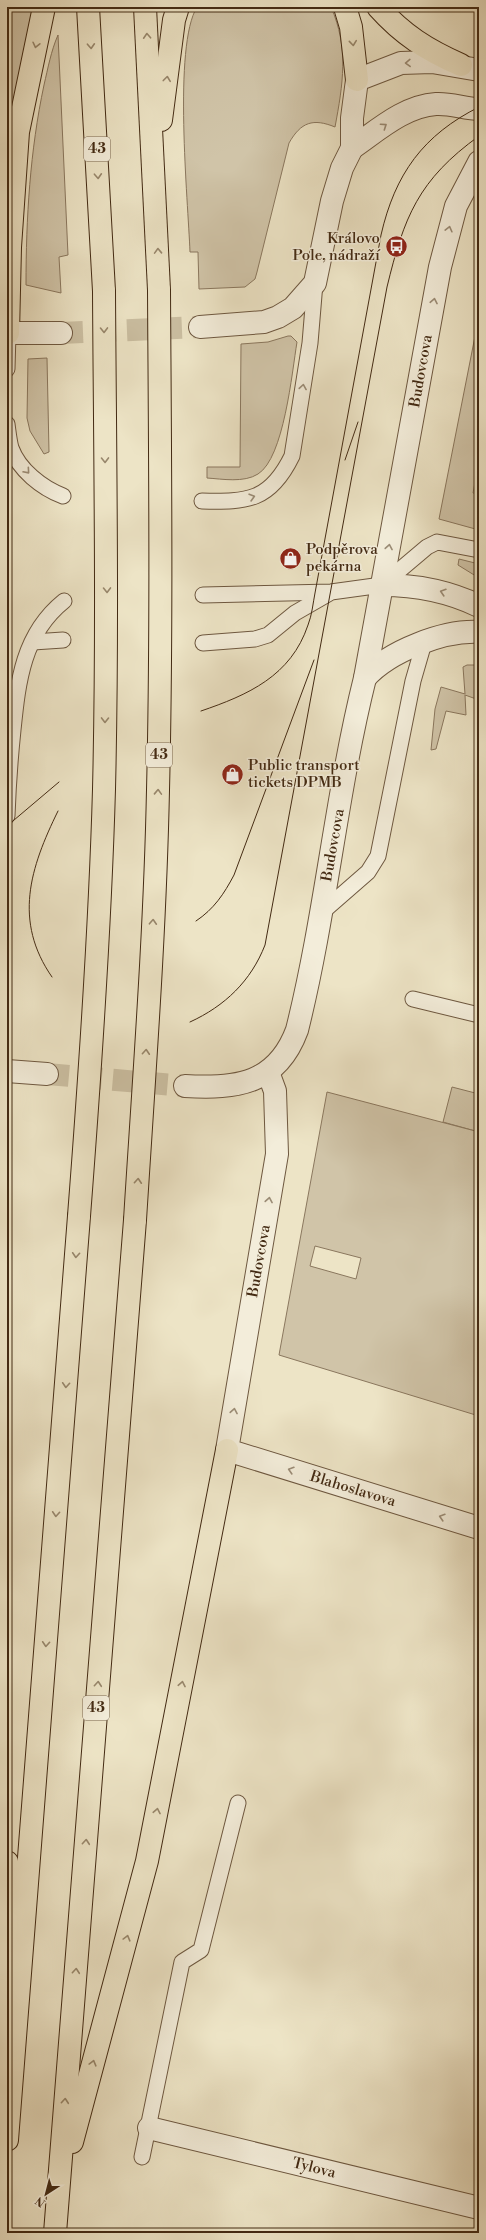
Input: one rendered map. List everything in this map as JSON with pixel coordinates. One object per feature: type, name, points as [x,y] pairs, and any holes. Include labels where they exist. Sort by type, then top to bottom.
[{"type":"highway","points":[[8,333],[12,205],[18,132],[44,7]]},
{"type":"highway","name":"43","points":[[7,2140],[80,1216],[94,1020],[104,790],[107,611],[104,292],[88,7]]},
{"type":"highway","name":"43","points":[[55,2233],[135,1220],[148,1015],[158,793],[162,602],[159,290],[155,173],[145,7]]},
{"type":"highway","points":[[155,173],[174,20],[178,7]]},
{"type":"highway","points":[[345,7],[351,27],[357,80]]},
{"type":"highway","points":[[378,7],[408,37],[433,53],[470,68]]},
{"type":"highway","points":[[58,2196],[148,1861],[227,1450]]},
{"type":"highway","points":[[7,1862],[20,1979]]},
{"type":"street","points":[[200,327],[264,322],[278,317],[293,308],[315,284],[335,190],[352,148],[352,118],[357,80],[401,63],[432,62],[470,68]]},
{"type":"street","points":[[352,148],[405,112],[424,106],[455,105],[479,109]]},
{"type":"street","name":"Budovcova","points":[[185,1086],[233,1086],[268,1072],[281,1060],[292,1044],[297,1030],[321,913],[427,335],[449,226],[464,187],[479,162]]},
{"type":"street","points":[[8,333],[61,333]]},
{"type":"street","points":[[382,585],[420,586],[444,592],[479,606]]},
{"type":"street","points":[[365,678],[376,667],[397,655],[424,643],[458,632],[479,632]]},
{"type":"street","points":[[7,1071],[47,1074]]},
{"type":"street","name":"Budovcova","points":[[227,1450],[277,1154],[276,1091],[268,1072]]},
{"type":"street","name":"Blahoslavova","points":[[227,1450],[479,1528]]},
{"type":"street","name":"Tylova","points":[[149,2128],[479,2208]]},
{"type":"lane","points":[[202,501],[236,501],[255,497],[270,488],[284,474],[292,456],[310,343],[315,284]]},
{"type":"lane","points":[[7,369],[8,333]]},
{"type":"lane","points":[[7,424],[11,449],[21,464],[33,479],[63,496]]},
{"type":"lane","points":[[203,595],[331,592],[382,585],[427,547],[438,542],[479,550]]},
{"type":"lane","points":[[203,643],[256,639],[268,635],[295,613],[331,592]]},
{"type":"lane","points":[[7,816],[9,773],[18,680],[24,660],[33,642],[52,610],[64,601]]},
{"type":"lane","points":[[33,642],[63,640]]},
{"type":"lane","points":[[321,913],[368,872],[378,856],[413,681],[424,643]]},
{"type":"lane","points":[[413,999],[479,1015]]},
{"type":"lane","points":[[142,2157],[182,1962],[201,1950],[238,1803]]},
{"type":"shaded area","points":[[7,7],[35,7],[7,144]]},
{"type":"shaded area","points":[[197,7],[331,7],[337,22],[340,37],[343,66],[335,127],[320,123],[308,124],[298,130],[289,143],[255,279],[245,287],[199,289],[198,252],[190,252],[185,162],[184,88],[186,54],[190,27]]},
{"type":"shaded area","points":[[58,35],[68,255],[59,257],[61,293],[26,285],[28,210],[35,135],[47,72]]},
{"type":"shaded area","points":[[479,316],[479,461],[473,493],[479,494],[479,530],[439,519]]},
{"type":"shaded area","points":[[291,336],[297,342],[289,393],[280,433],[274,451],[267,465],[258,474],[246,479],[233,480],[207,478],[207,467],[240,467],[241,344],[268,342]]},
{"type":"shaded area","points":[[47,358],[49,452],[44,454],[30,431],[27,418],[28,359]]},
{"type":"shaded area","points":[[459,559],[479,564],[479,578],[458,565]]},
{"type":"shaded area","points":[[467,665],[479,665],[479,700],[465,695],[466,715],[446,711],[436,749],[431,750],[435,709],[441,687],[465,694],[463,667]]},
{"type":"shaded area","points":[[452,1087],[479,1094],[479,1132],[443,1122]]},
{"type":"shaded area","points":[[327,1092],[479,1132],[479,1416],[279,1355]],"holes":[[[315,1246],[361,1258],[356,1279],[310,1266]]]},
{"type":"tunnel","points":[[61,333],[200,327]]},
{"type":"tunnel","points":[[47,1074],[185,1086]]},
{"type":"tram line","points":[[201,711],[235,698],[266,681],[291,658],[300,643],[308,625],[311,613],[381,235],[387,213],[394,193],[403,175],[427,144],[442,130],[459,118],[479,107]]},
{"type":"tram line","points":[[190,1022],[215,1008],[235,991],[252,970],[265,945],[387,287],[393,262],[407,220],[416,202],[441,168],[458,152],[479,136]]},
{"type":"tram line","points":[[345,460],[358,422]]},
{"type":"tram line","points":[[196,921],[218,901],[234,875],[314,660]]},
{"type":"tram line","points":[[7,826],[59,782]]},
{"type":"tram line","points":[[52,977],[40,956],[33,935],[29,915],[30,894],[34,874],[40,853],[58,811]]},
{"type":"place","name":"Královo Pole, nádraží","points":[[396,247]]},
{"type":"place","name":"Podpěrova pekárna","points":[[291,558]]},
{"type":"place","name":"Public transport tickets DPMB","points":[[232,774]]}]
